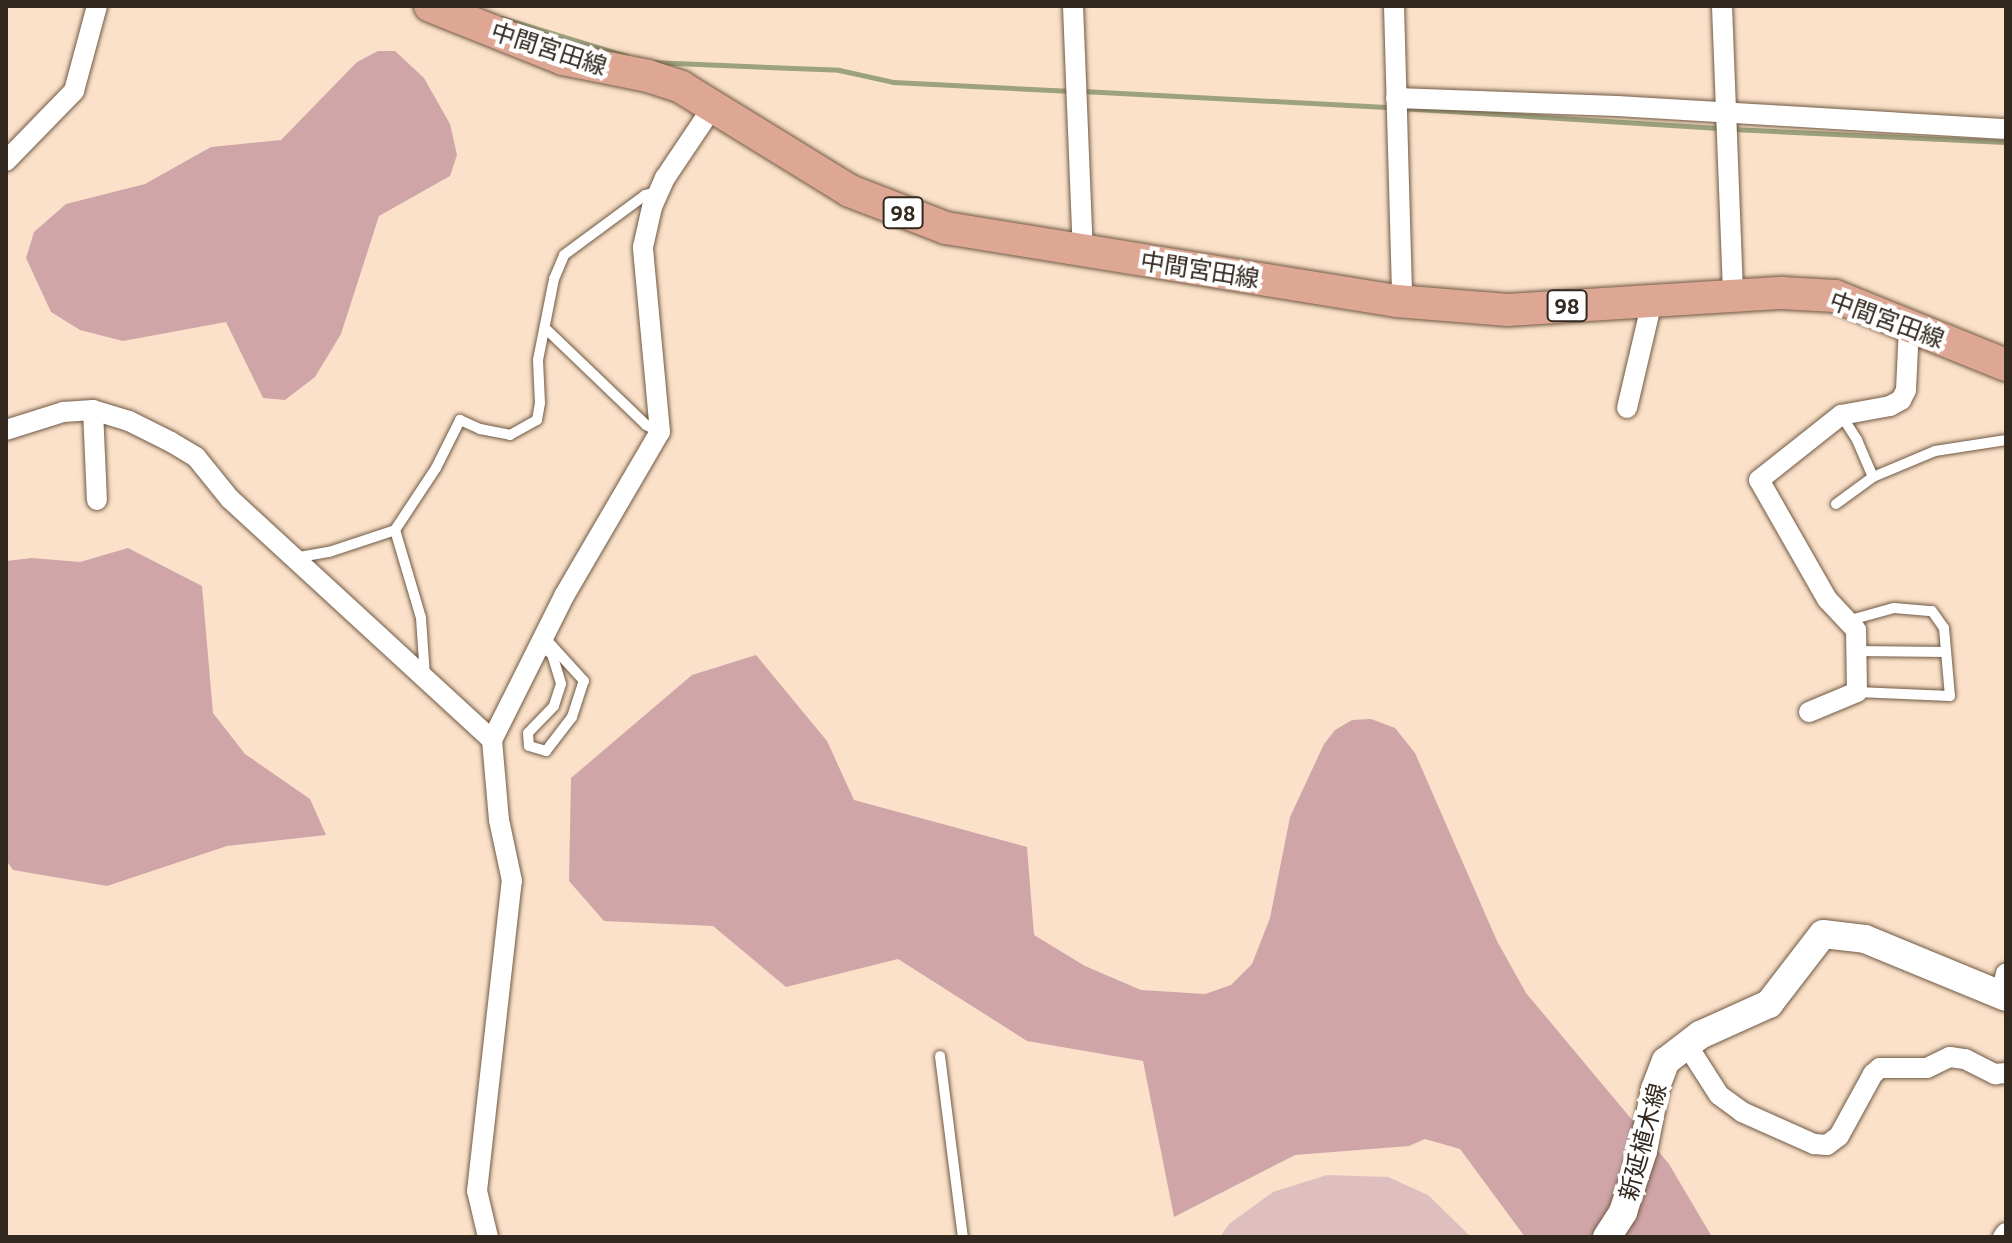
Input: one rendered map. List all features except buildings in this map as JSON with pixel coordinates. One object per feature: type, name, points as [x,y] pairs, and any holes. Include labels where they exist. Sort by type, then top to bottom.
[{"type":"main road","name":"中間宮田線","points":[[430,6],[563,59],[648,76],[681,87],[810,168],[894,210],[946,228],[1402,301],[1508,310],[1782,293],[1835,296],[2006,365]]},
{"type":"main road","name":"新延植木線","points":[[1607,1237],[1623,1212],[1643,1151],[1655,1089],[1666,1061],[1700,1035],[1769,1004],[1823,934],[1865,939],[2004,989]]},
{"type":"street","points":[[6,161],[74,91],[97,6]]},
{"type":"street","points":[[1073,6],[1083,251]]},
{"type":"street","points":[[1394,6],[1402,301]]},
{"type":"street","points":[[1722,6],[1733,297]]},
{"type":"street","points":[[1396,98],[1617,106],[2006,129]]},
{"type":"street","points":[[488,1237],[477,1191],[512,881],[499,820],[492,740],[541,640],[660,432],[643,247],[659,192],[714,105]]},
{"type":"street","points":[[1627,408],[1652,301]]},
{"type":"street","points":[[1809,712],[1857,692],[1856,630],[1827,599],[1759,480],[1841,415],[1890,406],[1901,400],[1906,390],[1909,327]]},
{"type":"street","points":[[93,410],[97,500]]},
{"type":"street","points":[[6,430],[63,412],[93,410],[129,421],[196,457],[230,499],[492,740]]},
{"type":"street","points":[[1687,1045],[1719,1095],[1742,1112],[1814,1144],[1827,1145],[1839,1136],[1873,1074],[1880,1068],[1927,1068],[1950,1057],[1965,1059],[1995,1074],[2006,1073]]},
{"type":"lane","points":[[294,558],[329,552],[395,530],[436,468],[460,420],[480,429],[510,435],[537,420],[540,403],[538,360],[554,279],[564,255],[645,195],[659,192]]},
{"type":"lane","points":[[545,328],[646,425],[660,432]]},
{"type":"lane","points":[[1841,415],[1857,440],[1873,477]]},
{"type":"lane","points":[[1836,504],[1873,477],[1935,451],[2006,440]]},
{"type":"lane","points":[[395,530],[421,618],[426,678]]},
{"type":"lane","points":[[1847,621],[1894,608],[1932,611],[1944,628],[1950,696],[1857,692]]},
{"type":"lane","points":[[541,640],[584,681],[572,717],[546,751],[529,746],[528,733],[554,706],[561,684],[552,654],[541,640]]},
{"type":"lane","points":[[1856,651],[1946,652]]},
{"type":"lane","points":[[940,1056],[963,1237]]},
{"type":"shaded area","points":[[378,51],[395,51],[424,78],[450,124],[457,155],[450,176],[379,216],[341,334],[315,377],[285,400],[263,398],[226,322],[123,341],[80,330],[51,312],[26,258],[34,232],[66,204],[145,184],[211,147],[281,140],[357,62]]},
{"type":"shaded area","points":[[128,548],[202,586],[213,713],[245,754],[310,799],[326,835],[227,846],[107,886],[13,870],[6,860],[6,561],[32,558],[80,562]]},
{"type":"shaded area","points":[[756,655],[827,741],[854,800],[1027,847],[1034,935],[1085,966],[1141,990],[1205,994],[1231,985],[1252,964],[1270,918],[1290,817],[1324,744],[1335,730],[1352,720],[1371,719],[1395,728],[1415,753],[1497,941],[1526,993],[1669,1164],[1712,1237],[1525,1237],[1460,1149],[1425,1139],[1409,1146],[1295,1155],[1174,1217],[1143,1061],[1027,1041],[898,959],[786,987],[713,926],[604,921],[569,881],[571,778],[692,675]]},
{"type":"shaded area","points":[[1327,1175],[1388,1177],[1428,1195],[1471,1237],[1220,1237],[1229,1224],[1273,1192]]},
{"type":"waterway","points":[[502,18],[626,56]]},
{"type":"waterway","points":[[651,62],[839,70],[893,82],[1072,91]]},
{"type":"waterway","points":[[1082,91],[1391,107]]},
{"type":"waterway","points":[[1401,108],[1722,128]]},
{"type":"waterway","points":[[1732,129],[2006,142]]}]
